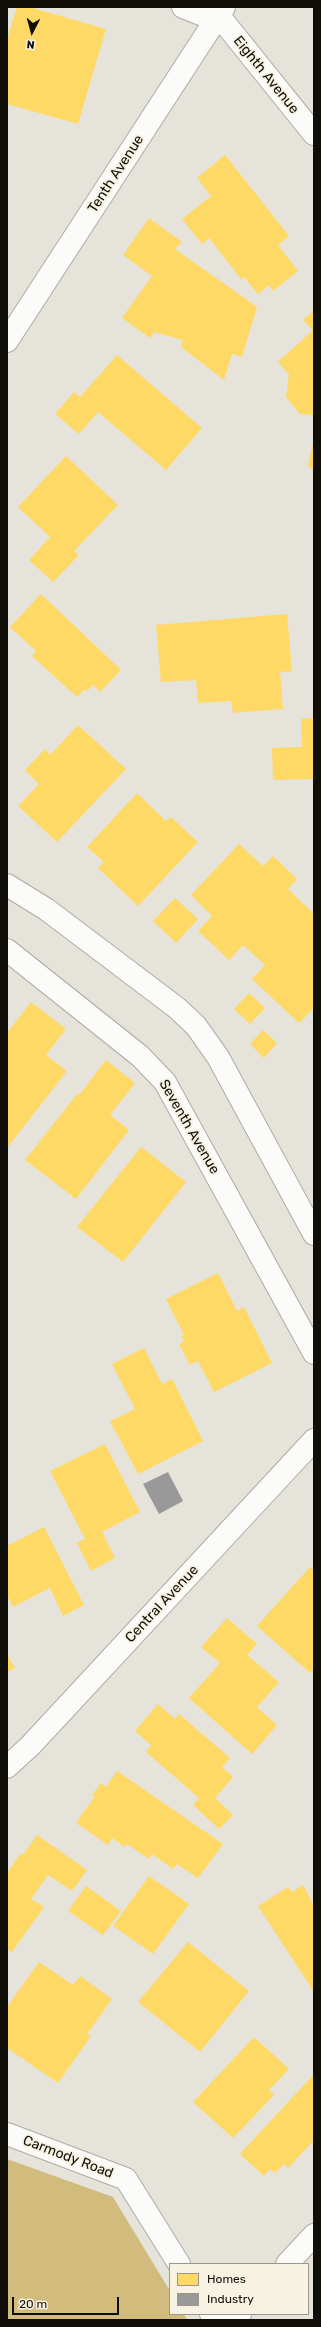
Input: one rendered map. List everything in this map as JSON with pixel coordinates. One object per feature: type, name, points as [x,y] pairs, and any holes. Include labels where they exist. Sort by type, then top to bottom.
[{"type":"street","name":"Eighth Avenue","points":[[183,7],[220,15],[314,134]]},
{"type":"street","name":"Tenth Avenue","points":[[7,341],[220,15]]},
{"type":"street","points":[[7,885],[46,909],[177,1008],[196,1026],[218,1057],[314,1234]]},
{"type":"street","name":"Seventh Avenue","points":[[7,950],[140,1056],[165,1082],[314,1353]]},
{"type":"street","name":"Central Avenue","points":[[7,1767],[30,1746],[314,1440]]},
{"type":"street","name":"Carmody Road","points":[[7,2134],[126,2179],[178,2263]]},
{"type":"street","points":[[288,2263],[314,2236]]},
{"type":"shaded area","points":[[7,2159],[113,2197],[169,2289],[169,2315],[184,2315],[187,2320],[7,2320]]},
{"type":"building: Homes","points":[[17,7],[29,7],[106,29],[78,124],[7,104],[7,40]]},
{"type":"building: Homes","points":[[225,155],[289,236],[278,245],[298,271],[273,291],[269,285],[258,294],[244,277],[242,280],[209,238],[202,244],[182,219],[211,196],[197,178]]},
{"type":"building: Homes","points":[[149,218],[182,242],[175,249],[257,307],[242,357],[232,354],[224,380],[181,347],[183,340],[154,332],[150,338],[122,318],[152,276],[123,255]]},
{"type":"building: Homes","points":[[314,310],[314,415],[300,414],[286,397],[289,374],[278,362],[313,330],[303,320]]},
{"type":"building: Homes","points":[[117,355],[202,428],[166,470],[98,412],[79,434],[55,414],[74,392],[80,397]]},
{"type":"building: Homes","points":[[314,439],[314,471],[308,465]]},
{"type":"building: Homes","points":[[66,456],[118,505],[74,551],[79,555],[53,582],[29,560],[50,537],[18,507]]},
{"type":"building: Homes","points":[[41,594],[121,670],[100,692],[93,685],[87,691],[85,689],[77,697],[32,656],[36,651],[10,627]]},
{"type":"building: Homes","points":[[287,614],[292,671],[280,672],[283,709],[233,713],[231,701],[198,703],[196,680],[161,682],[156,625]]},
{"type":"building: Homes","points":[[314,718],[314,779],[273,780],[272,748],[302,747],[301,719]]},
{"type":"building: Homes","points":[[78,725],[126,769],[57,842],[18,806],[39,784],[25,770],[45,749],[50,755]]},
{"type":"building: Homes","points":[[137,793],[166,821],[171,817],[198,842],[138,906],[98,868],[104,862],[87,847]]},
{"type":"building: Homes","points":[[239,844],[263,866],[273,856],[297,879],[288,889],[314,914],[314,1008],[299,1023],[252,979],[265,965],[243,945],[229,960],[198,931],[212,916],[191,895]]},
{"type":"building: Homes","points":[[175,898],[198,919],[176,943],[153,921]]},
{"type":"building: Homes","points":[[249,993],[265,1008],[250,1024],[234,1009]]},
{"type":"building: Homes","points":[[31,1002],[66,1029],[46,1055],[67,1071],[7,1148],[7,1033]]},
{"type":"building: Homes","points":[[263,1030],[277,1043],[264,1058],[250,1044]]},
{"type":"building: Homes","points":[[106,1060],[135,1083],[110,1115],[129,1130],[76,1199],[25,1160]]},
{"type":"building: Homes","points":[[141,1147],[186,1182],[123,1262],[77,1227]]},
{"type":"building: Homes","points":[[218,1273],[237,1311],[244,1307],[272,1363],[214,1392],[198,1361],[190,1365],[179,1344],[184,1342],[181,1336],[184,1335],[166,1299]]},
{"type":"building: Homes","points":[[144,1348],[162,1384],[172,1379],[203,1441],[138,1474],[110,1421],[135,1409],[112,1364]]},
{"type":"building: Homes","points":[[105,1444],[140,1512],[102,1532],[115,1558],[91,1571],[77,1543],[85,1539],[50,1471]]},
{"type":"building: Homes","points":[[44,1527],[84,1605],[63,1616],[50,1588],[13,1607],[7,1595],[7,1546]]},
{"type":"building: Homes","points":[[310,1567],[314,1570],[314,1669],[310,1673],[257,1626]]},
{"type":"building: Homes","points":[[227,1618],[257,1644],[247,1655],[279,1682],[257,1707],[277,1725],[252,1754],[189,1698],[220,1663],[201,1647]]},
{"type":"building: Homes","points":[[7,1654],[15,1668],[7,1672]]},
{"type":"building: Homes","points":[[158,1704],[175,1719],[179,1714],[230,1758],[222,1767],[233,1777],[215,1798],[233,1815],[219,1829],[193,1805],[199,1798],[146,1752],[151,1745],[135,1731]]},
{"type":"building: Homes","points":[[117,1771],[223,1844],[198,1878],[177,1864],[173,1869],[152,1854],[149,1859],[127,1844],[125,1847],[112,1838],[108,1845],[76,1823],[95,1796],[92,1795],[101,1783],[106,1787]]},
{"type":"building: Homes","points":[[37,1835],[87,1870],[72,1891],[48,1875],[31,1899],[44,1907],[12,1952],[7,1949],[7,1873],[21,1853],[23,1855]]},
{"type":"building: Homes","points":[[149,1876],[189,1904],[153,1954],[113,1926]]},
{"type":"building: Homes","points":[[303,1885],[314,1906],[314,1992],[258,1906],[288,1887],[292,1892]]},
{"type":"building: Homes","points":[[86,1886],[121,1911],[103,1935],[68,1911]]},
{"type":"building: Homes","points":[[188,1942],[249,1991],[200,2052],[138,2002]]},
{"type":"building: Homes","points":[[39,1962],[73,1985],[80,1976],[112,1999],[87,2034],[91,2036],[58,2083],[7,2048],[7,2007]]},
{"type":"building: Homes","points":[[254,2037],[289,2069],[269,2090],[274,2095],[233,2138],[193,2102]]},
{"type":"building: Homes","points":[[314,2074],[314,2140],[288,2168],[284,2164],[275,2173],[270,2169],[264,2176],[240,2154]]},
{"type":"building: Industry","points":[[168,1472],[183,1501],[159,1514],[143,1484]]}]
